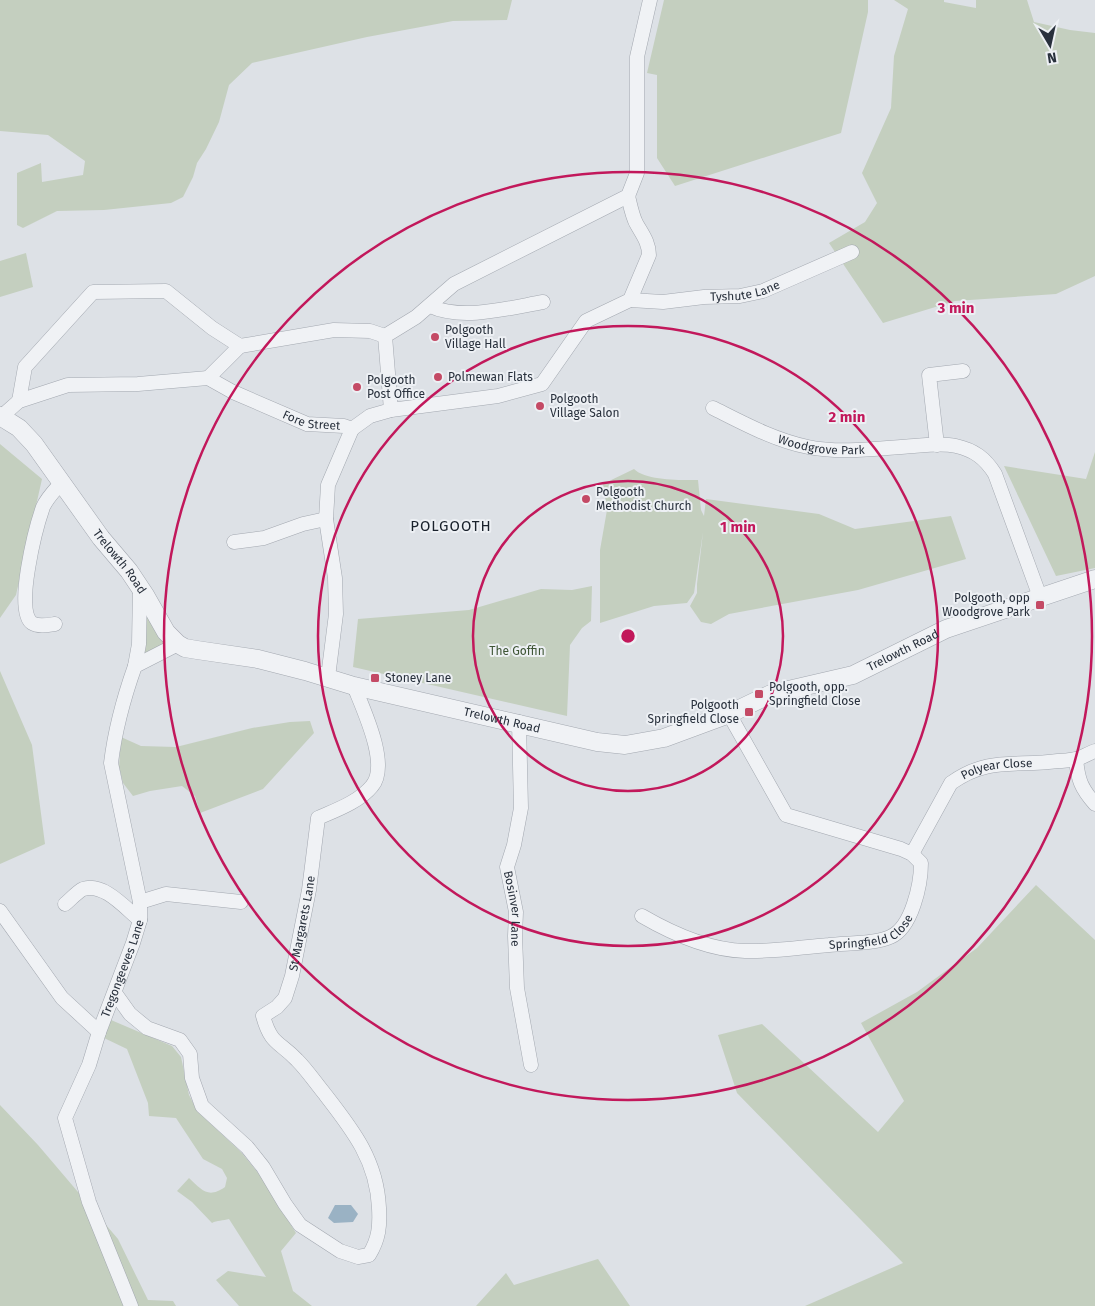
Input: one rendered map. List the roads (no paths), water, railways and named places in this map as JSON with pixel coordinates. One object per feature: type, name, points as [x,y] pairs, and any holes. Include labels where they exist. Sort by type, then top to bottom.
[{"type":"street","points":[[630,300],[649,255],[649,248],[645,237],[635,221],[628,196],[637,173],[637,57],[650,0]]},
{"type":"street","points":[[0,416],[19,400],[68,385],[138,384],[208,378],[240,346],[334,330],[370,331],[385,336],[430,306],[454,284],[628,196]]},
{"type":"street","name":"Tyshute Lane","points":[[630,300],[663,302],[704,297],[740,296],[763,291],[852,252]]},
{"type":"street","points":[[19,400],[25,367],[93,292],[166,291],[212,328],[240,346]]},
{"type":"street","name":"Fore Street","points":[[208,378],[232,392],[307,424],[344,426],[352,429],[370,416],[391,410],[498,396],[542,384],[586,322],[630,300]]},
{"type":"street","points":[[430,306],[438,310],[465,313],[543,302]]},
{"type":"street","points":[[385,336],[391,410]]},
{"type":"street","points":[[937,445],[929,375],[963,371]]},
{"type":"street","name":"Woodgrove Park","points":[[713,408],[756,430],[808,447],[839,450],[937,445],[956,446],[979,456],[987,462],[995,474],[1040,597]]},
{"type":"street","name":"Trelowth Road","points":[[0,416],[19,428],[34,444],[101,538],[129,571],[166,632],[178,644],[191,649],[258,659],[328,677],[354,686],[518,722],[597,742],[625,744],[664,738],[729,714],[771,694],[852,674],[946,629],[1095,579]]},
{"type":"street","points":[[328,677],[336,614],[336,587],[326,518],[328,485],[352,429]]},
{"type":"street","points":[[55,624],[43,626],[33,624],[26,616],[24,603],[27,571],[44,506],[62,482]]},
{"type":"street","points":[[234,542],[264,538],[326,518]]},
{"type":"street","name":"Tregongeeves Lane","points":[[131,1306],[89,1202],[65,1118],[89,1065],[99,1032],[115,993],[140,920],[140,902],[111,763],[127,688],[135,666],[138,644],[140,588]]},
{"type":"street","points":[[135,666],[178,644]]},
{"type":"street","name":"St Margarets Lane","points":[[115,993],[130,1014],[147,1028],[180,1040],[190,1054],[192,1078],[202,1106],[247,1147],[258,1160],[284,1204],[300,1224],[340,1251],[358,1257],[369,1255],[376,1242],[380,1227],[378,1186],[365,1150],[340,1114],[297,1060],[268,1033],[264,1016],[277,1007],[285,998],[292,976],[309,890],[318,818],[341,808],[358,797],[372,786],[376,779],[378,767],[376,748],[354,686]]},
{"type":"street","points":[[729,714],[786,816],[901,849],[912,854]]},
{"type":"street","name":"Bosinver Lane","points":[[518,722],[520,808],[514,845],[507,868],[516,912],[517,988],[531,1065]]},
{"type":"street","name":"Polyear Close","points":[[912,854],[950,783],[961,776],[975,769],[991,765],[1045,763],[1076,759],[1095,751]]},
{"type":"street","points":[[1076,759],[1078,778],[1085,792],[1095,804]]},
{"type":"street","name":"Springfield Close","points":[[642,916],[682,937],[711,946],[745,951],[867,942],[891,937],[904,925],[912,909],[921,878],[921,863],[912,854]]},
{"type":"street","points":[[65,904],[83,889],[98,888],[140,920]]},
{"type":"street","points":[[140,902],[153,896],[166,894],[241,902]]},
{"type":"street","points":[[0,912],[62,998],[99,1032]]},
{"type":"water","points":[[335,1205],[351,1205],[358,1214],[353,1222],[334,1223],[328,1218]]},
{"type":"place","name":"Polgooth Village Hall","points":[[435,337]]},
{"type":"place","name":"Polmewan Flats","points":[[438,377]]},
{"type":"place","name":"Polgooth Post Office","points":[[357,387]]},
{"type":"place","name":"Polgooth Village Salon","points":[[540,406]]},
{"type":"place","name":"Polgooth Methodist Church","points":[[586,499]]},
{"type":"place","name":"Polgooth, opp Woodgrove Park","points":[[1040,605]]},
{"type":"place","name":"Stoney Lane","points":[[375,678]]},
{"type":"place","name":"Polgooth, opp. Springfield Close","points":[[759,694]]},
{"type":"place","name":"Polgooth Springfield Close","points":[[749,712]]},
{"type":"district","name":"POLGOOTH","points":[[451,526]]},
{"type":"park label","name":"The Goffin","points":[[517,651]]}]
